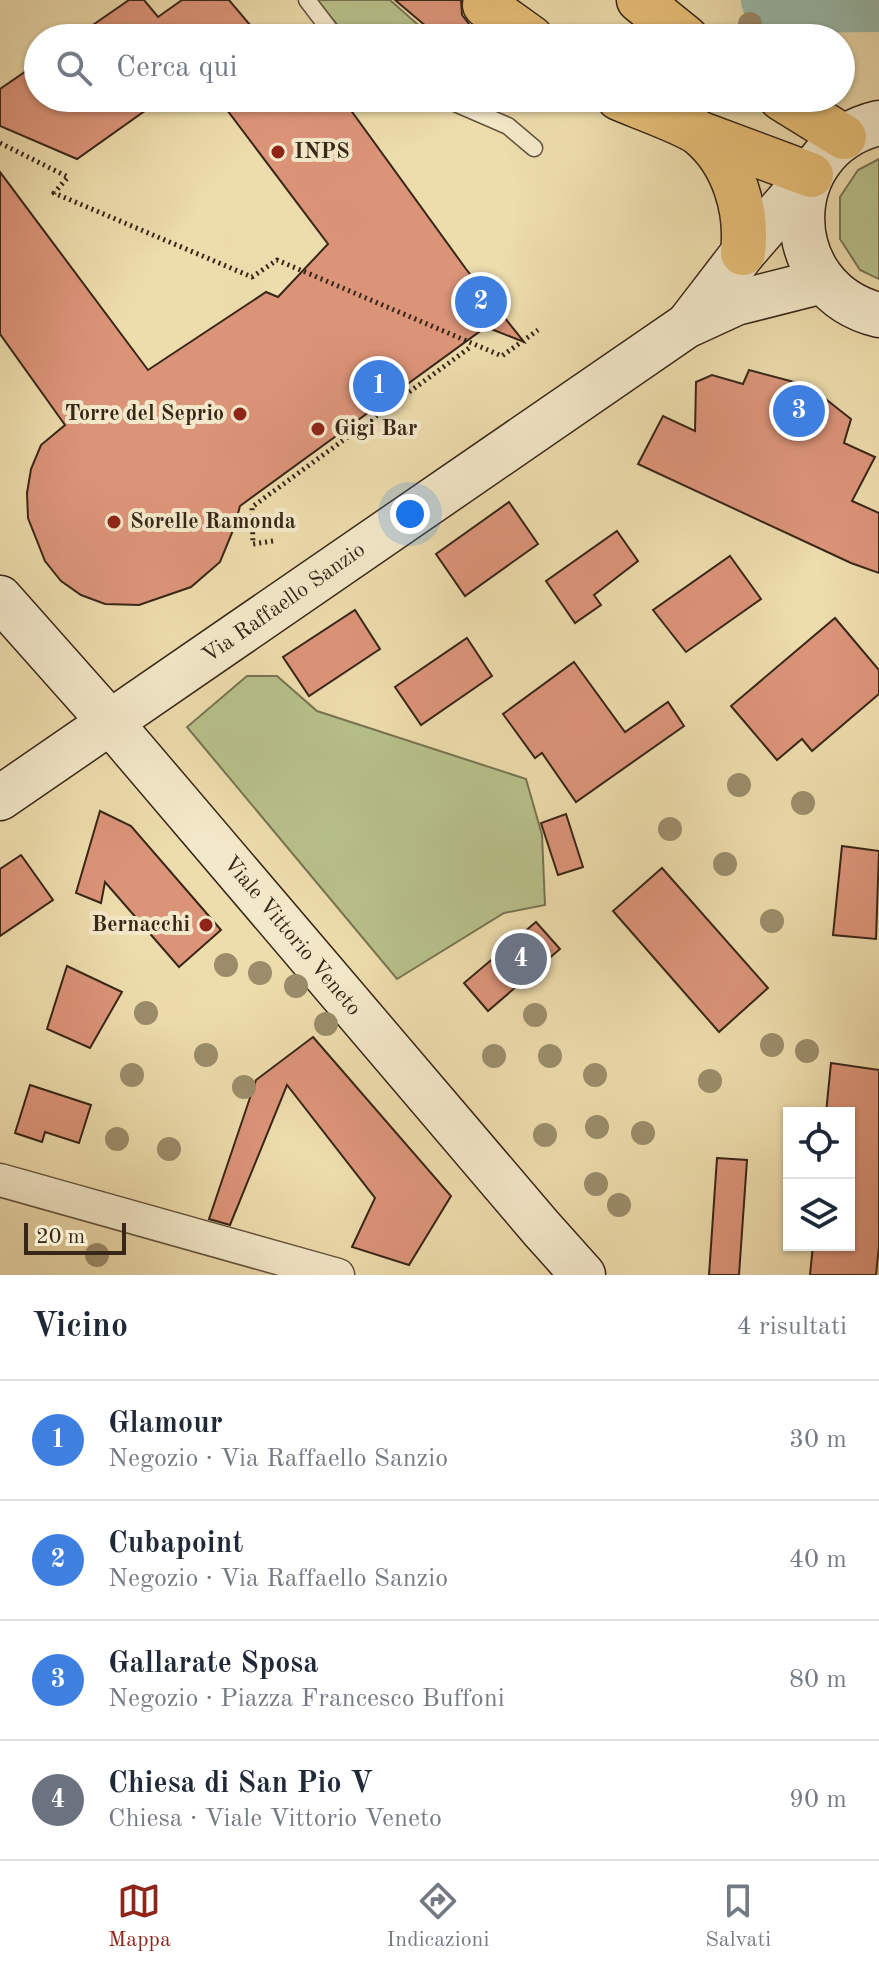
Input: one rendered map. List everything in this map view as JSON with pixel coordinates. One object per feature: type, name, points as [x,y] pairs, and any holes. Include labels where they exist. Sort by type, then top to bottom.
[{"type":"highway","points":[[639,0],[669,24]]},
{"type":"highway","points":[[485,5],[511,24]]},
{"type":"highway","points":[[651,112],[811,175]]},
{"type":"highway","points":[[816,112],[861,130]]},
{"type":"highway","points":[[699,133],[727,167],[736,188],[745,231],[743,253]]},
{"type":"main road","name":"Via Raffaello Sanzio","points":[[686,326],[825,154],[861,130]]},
{"type":"main road","points":[[811,175],[802,209],[802,235],[809,259],[823,281],[842,299],[879,315]]},
{"type":"main road","name":"Via Raffaello Sanzio","points":[[0,798],[686,326],[736,303],[823,281]]},
{"type":"main road","name":"Viale Vittorio Veneto","points":[[0,598],[110,722],[583,1275]]},
{"type":"street","points":[[0,1180],[338,1275]]},
{"type":"lane","points":[[307,0],[325,24]]},
{"type":"lane","points":[[476,112],[508,126],[534,148]]},
{"type":"path","points":[[0,143],[68,177],[54,193],[252,277],[277,260],[502,356],[538,330]]},
{"type":"path","points":[[273,541],[253,544],[252,507],[473,345]]},
{"type":"green space","points":[[317,0],[390,0],[417,24],[337,24]]},
{"type":"green space","points":[[879,159],[879,279],[860,270],[840,239],[840,197],[858,170]]},
{"type":"green space","points":[[247,676],[277,676],[317,711],[526,779],[542,835],[545,905],[504,913],[397,979],[187,727]]},
{"type":"building","points":[[129,0],[144,0],[158,17],[182,0],[229,0],[249,24],[94,24]]},
{"type":"building","points":[[395,0],[461,0],[462,15],[469,24],[423,24]]},
{"type":"building","points":[[24,73],[24,112],[143,112],[77,159],[0,126],[0,89]]},
{"type":"building","points":[[229,112],[352,112],[466,269],[524,342],[486,327],[240,506],[220,562],[191,587],[139,605],[105,604],[81,595],[61,581],[45,561],[28,518],[27,493],[31,469],[41,445],[65,425],[0,334],[0,172],[148,370],[266,292],[278,297],[328,244]]},
{"type":"building","points":[[749,370],[809,386],[851,419],[844,443],[875,457],[852,501],[879,513],[879,573],[851,563],[638,464],[663,416],[695,431],[696,382],[712,375],[743,384]]},
{"type":"building","points":[[509,502],[538,544],[465,596],[436,554]]},
{"type":"building","points":[[617,531],[638,561],[594,595],[601,605],[575,623],[546,581]]},
{"type":"building","points":[[730,556],[761,599],[686,652],[653,610]]},
{"type":"building","points":[[355,610],[380,649],[309,696],[283,657]]},
{"type":"building","points":[[835,618],[879,670],[879,694],[812,751],[802,739],[777,760],[731,706]]},
{"type":"building","points":[[467,638],[492,676],[421,725],[395,687]]},
{"type":"building","points":[[574,662],[625,732],[668,702],[684,726],[576,802],[542,753],[535,758],[503,714]]},
{"type":"building","points":[[100,811],[131,826],[221,930],[179,967],[105,882],[101,903],[76,893]]},
{"type":"building","points":[[566,814],[583,867],[558,875],[541,823]]},
{"type":"building","points":[[842,846],[879,851],[876,939],[833,935]]},
{"type":"building","points":[[21,855],[53,900],[0,936],[0,869]]},
{"type":"building","points":[[662,868],[768,988],[719,1032],[613,911]]},
{"type":"building","points":[[536,922],[560,949],[488,1011],[464,983]]},
{"type":"building","points":[[67,966],[122,992],[90,1048],[47,1029]]},
{"type":"building","points":[[313,1037],[451,1196],[409,1265],[352,1247],[375,1198],[287,1085],[230,1225],[209,1219],[256,1080]]},
{"type":"building","points":[[831,1063],[879,1070],[879,1246],[876,1275],[810,1275],[812,1251],[855,1251],[855,1107],[827,1107]]},
{"type":"building","points":[[30,1085],[91,1105],[79,1143],[45,1132],[42,1142],[15,1133]]},
{"type":"building","points":[[717,1158],[747,1160],[739,1275],[709,1275]]},
{"type":"waterway","points":[[771,0],[776,3],[879,2]]},
{"type":"place","name":"INPS","points":[[278,152]]},
{"type":"place","name":"Cubapoint","points":[[481,302]]},
{"type":"place","name":"Glamour","points":[[379,386]]},
{"type":"place","name":"Gallarate Sposa","points":[[799,411]]},
{"type":"place","name":"Torre del Seprio","points":[[240,414]]},
{"type":"place","name":"Gigi Bar","points":[[318,429]]},
{"type":"place","name":"Sorelle Ramonda","points":[[114,522]]},
{"type":"place","name":"Bernacchi","points":[[206,925]]},
{"type":"place","name":"Chiesa di San Pio V","points":[[521,959]]}]
